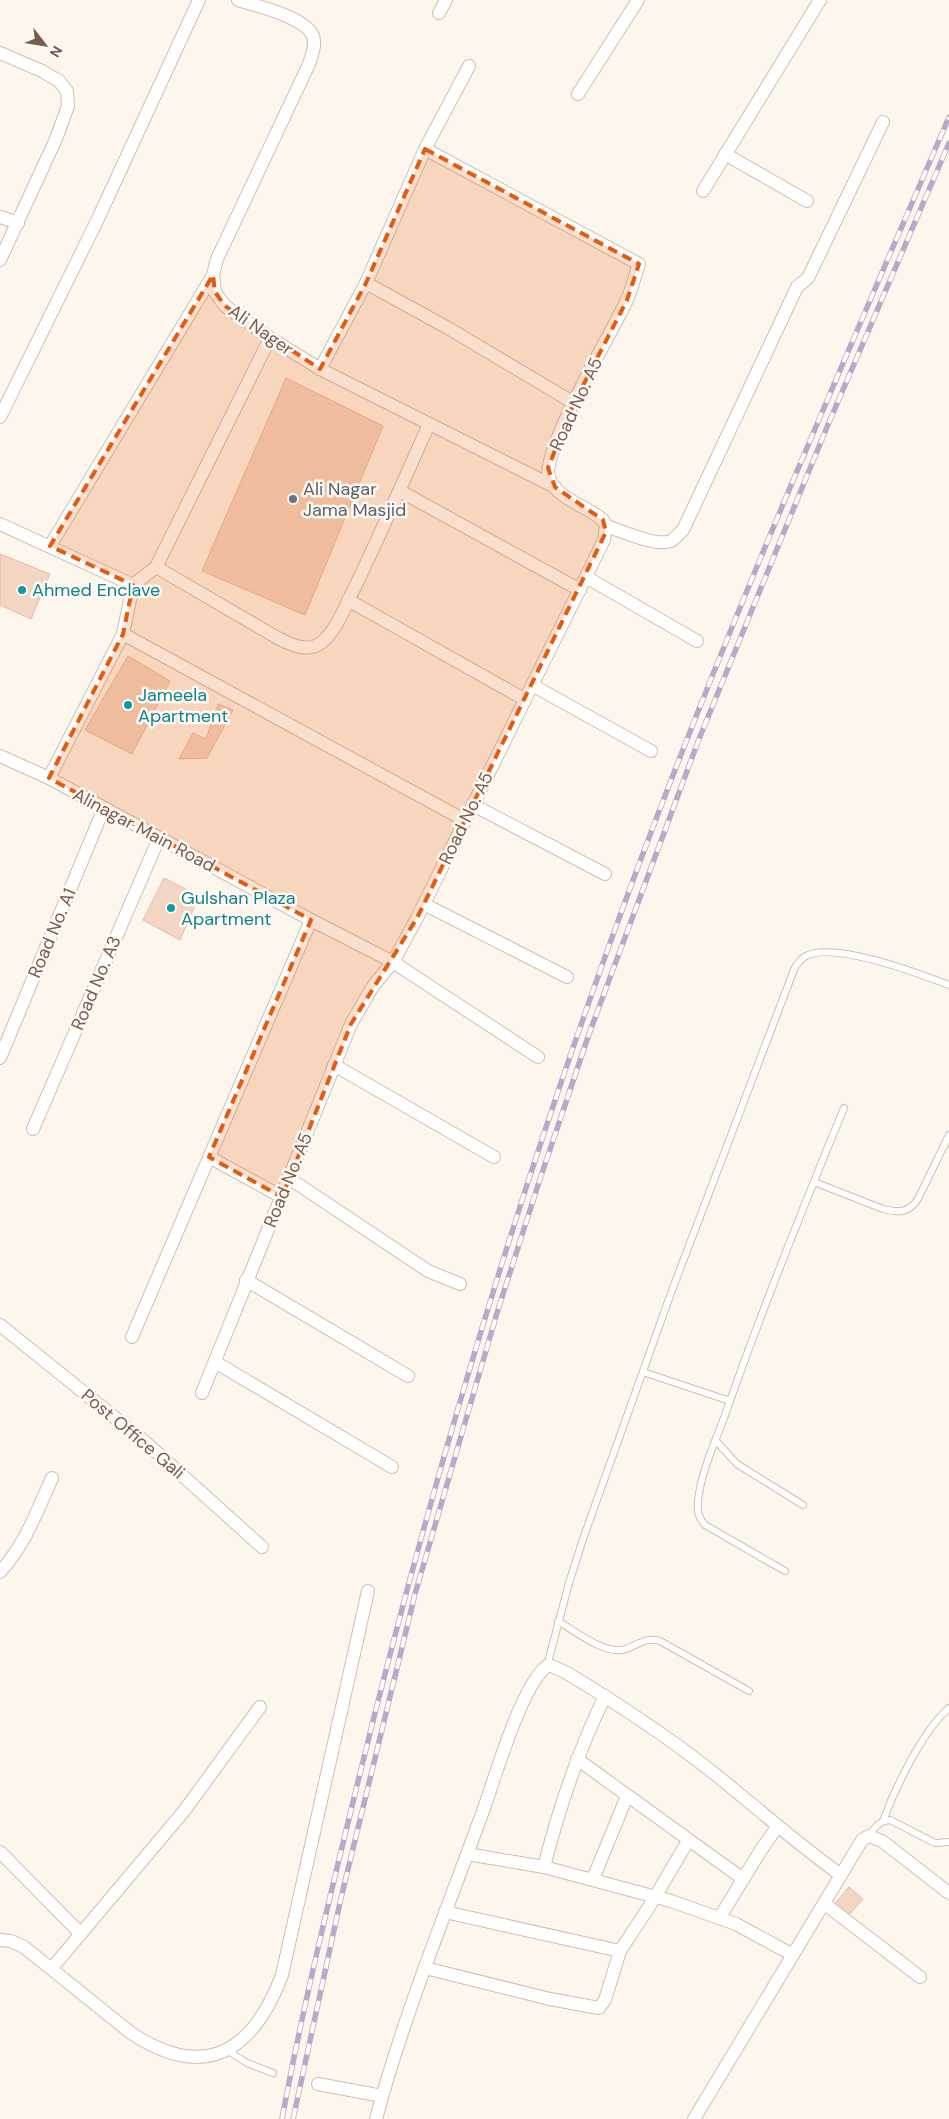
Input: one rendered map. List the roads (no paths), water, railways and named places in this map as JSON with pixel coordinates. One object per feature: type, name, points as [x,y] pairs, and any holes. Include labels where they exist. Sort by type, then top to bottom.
[{"type":"street","points":[[0,416],[96,223],[199,0]]},
{"type":"street","points":[[50,546],[213,275],[217,259],[309,64],[314,48],[312,34],[300,22],[238,0]]},
{"type":"street","points":[[439,13],[446,0]]},
{"type":"street","points":[[578,94],[638,0]]},
{"type":"street","points":[[703,191],[820,0]]},
{"type":"street","points":[[0,53],[42,71],[59,81],[67,91],[68,98],[68,106],[56,139],[0,260]]},
{"type":"street","points":[[320,370],[366,283],[425,149],[468,66]]},
{"type":"street","points":[[555,487],[596,514],[606,526],[644,539],[660,542],[672,540],[683,530],[797,287],[808,278],[883,122]]},
{"type":"street","name":"Road No. A5","points":[[425,149],[639,264],[627,300],[574,403],[552,453],[548,468],[549,477],[555,487]]},
{"type":"street","points":[[726,154],[807,202]]},
{"type":"street","points":[[0,217],[18,223]]},
{"type":"street","name":"Ali Nager","points":[[213,275],[215,292],[225,306],[320,370],[555,487]]},
{"type":"street","points":[[366,283],[448,328],[574,403]]},
{"type":"street","points":[[49,778],[124,634],[133,585],[156,567],[270,338]]},
{"type":"street","points":[[156,567],[294,646],[309,648],[322,643],[348,600],[400,491],[429,424]]},
{"type":"street","points":[[400,491],[580,590]]},
{"type":"street","points":[[0,524],[133,585]]},
{"type":"street","name":"Road No. A5","points":[[202,1393],[246,1280],[290,1179],[334,1064],[362,1004],[393,962],[424,904],[524,699],[580,590],[604,540],[606,526]]},
{"type":"street","points":[[586,577],[697,641]]},
{"type":"street","points":[[348,600],[524,699]]},
{"type":"street","points":[[124,634],[466,820]]},
{"type":"street","points":[[532,685],[651,750]]},
{"type":"street","name":"Alinagar Main Road","points":[[0,756],[49,778],[311,920],[393,962],[538,1057]]},
{"type":"street","points":[[473,805],[605,874]]},
{"type":"street","name":"Road No. A1","points":[[0,1058],[104,808]]},
{"type":"street","name":"Road No. A3","points":[[33,1128],[159,838]]},
{"type":"street","points":[[424,904],[567,977]]},
{"type":"street","points":[[132,1337],[311,920]]},
{"type":"street","points":[[334,1064],[494,1157]]},
{"type":"street","points":[[209,1157],[282,1197]]},
{"type":"street","points":[[290,1179],[428,1271],[460,1284]]},
{"type":"street","points":[[246,1280],[408,1376]]},
{"type":"street","name":"Post Office Gali","points":[[0,1325],[144,1441],[262,1546]]},
{"type":"street","points":[[215,1362],[392,1468]]},
{"type":"street","points":[[0,1572],[23,1542],[52,1478]]},
{"type":"street","points":[[0,1940],[11,1941],[24,1947],[131,2033],[149,2044],[182,2057],[198,2057],[221,2053],[237,2044],[253,2030],[267,2009],[282,1975],[368,1591]]},
{"type":"street","points":[[376,2119],[400,2036],[514,1726],[530,1689],[546,1666],[558,1668],[657,1731],[706,1768],[777,1827],[841,1875]]},
{"type":"street","points":[[544,1867],[557,1818],[577,1759],[604,1696]]},
{"type":"street","points":[[52,1968],[184,1811],[260,1707]]},
{"type":"street","points":[[577,1759],[743,1879]]},
{"type":"street","points":[[593,1879],[627,1796]]},
{"type":"street","points":[[720,1917],[777,1827]]},
{"type":"street","points":[[694,2119],[825,1904],[854,1850],[862,1840],[869,1836],[882,1841],[949,1893]]},
{"type":"street","points":[[425,1968],[599,2008],[605,2000],[620,1951],[649,1907],[688,1841]]},
{"type":"street","points":[[0,1852],[81,1934]]},
{"type":"street","points":[[467,1854],[544,1867],[654,1896],[720,1917],[793,1955]]},
{"type":"street","points":[[825,1904],[920,1977]]},
{"type":"street","points":[[445,1912],[620,1951]]},
{"type":"street","points":[[318,2084],[382,2096]]},
{"type":"lane","points":[[546,1666],[583,1539],[790,977],[801,960],[807,955],[818,952],[831,952],[867,958],[906,969],[949,985]]},
{"type":"lane","points":[[785,1571],[714,1531],[700,1519],[697,1512],[700,1486],[787,1248],[844,1108]]},
{"type":"lane","points":[[814,1182],[892,1212],[907,1211],[918,1199],[949,1135]]},
{"type":"lane","points":[[643,1372],[730,1401]]},
{"type":"lane","points":[[716,1442],[737,1464],[803,1505]]},
{"type":"lane","points":[[558,1621],[605,1648],[615,1650],[625,1649],[643,1640],[652,1639],[660,1641],[750,1691]]},
{"type":"lane","points":[[883,1821],[902,1776],[932,1728],[949,1708]]},
{"type":"lane","points":[[869,1836],[876,1825],[890,1820],[935,1842],[949,1842]]},
{"type":"lane","points":[[227,2050],[247,2063],[273,2073]]},
{"type":"railway","points":[[282,2119],[325,1918],[413,1566],[479,1336],[552,1109],[632,883],[707,690],[826,403],[949,117]]},
{"type":"railway","points":[[293,2119],[341,1898],[415,1594],[497,1313],[539,1182],[589,1034],[699,739],[827,427],[949,143]]},
{"type":"place","name":"Ali Nagar Jama Masjid","points":[[293,499]]},
{"type":"place","name":"Ahmed Enclave","points":[[22,590]]},
{"type":"place","name":"Jameela Apartment","points":[[128,705]]},
{"type":"place","name":"Gulshan Plaza Apartment","points":[[171,908]]}]
